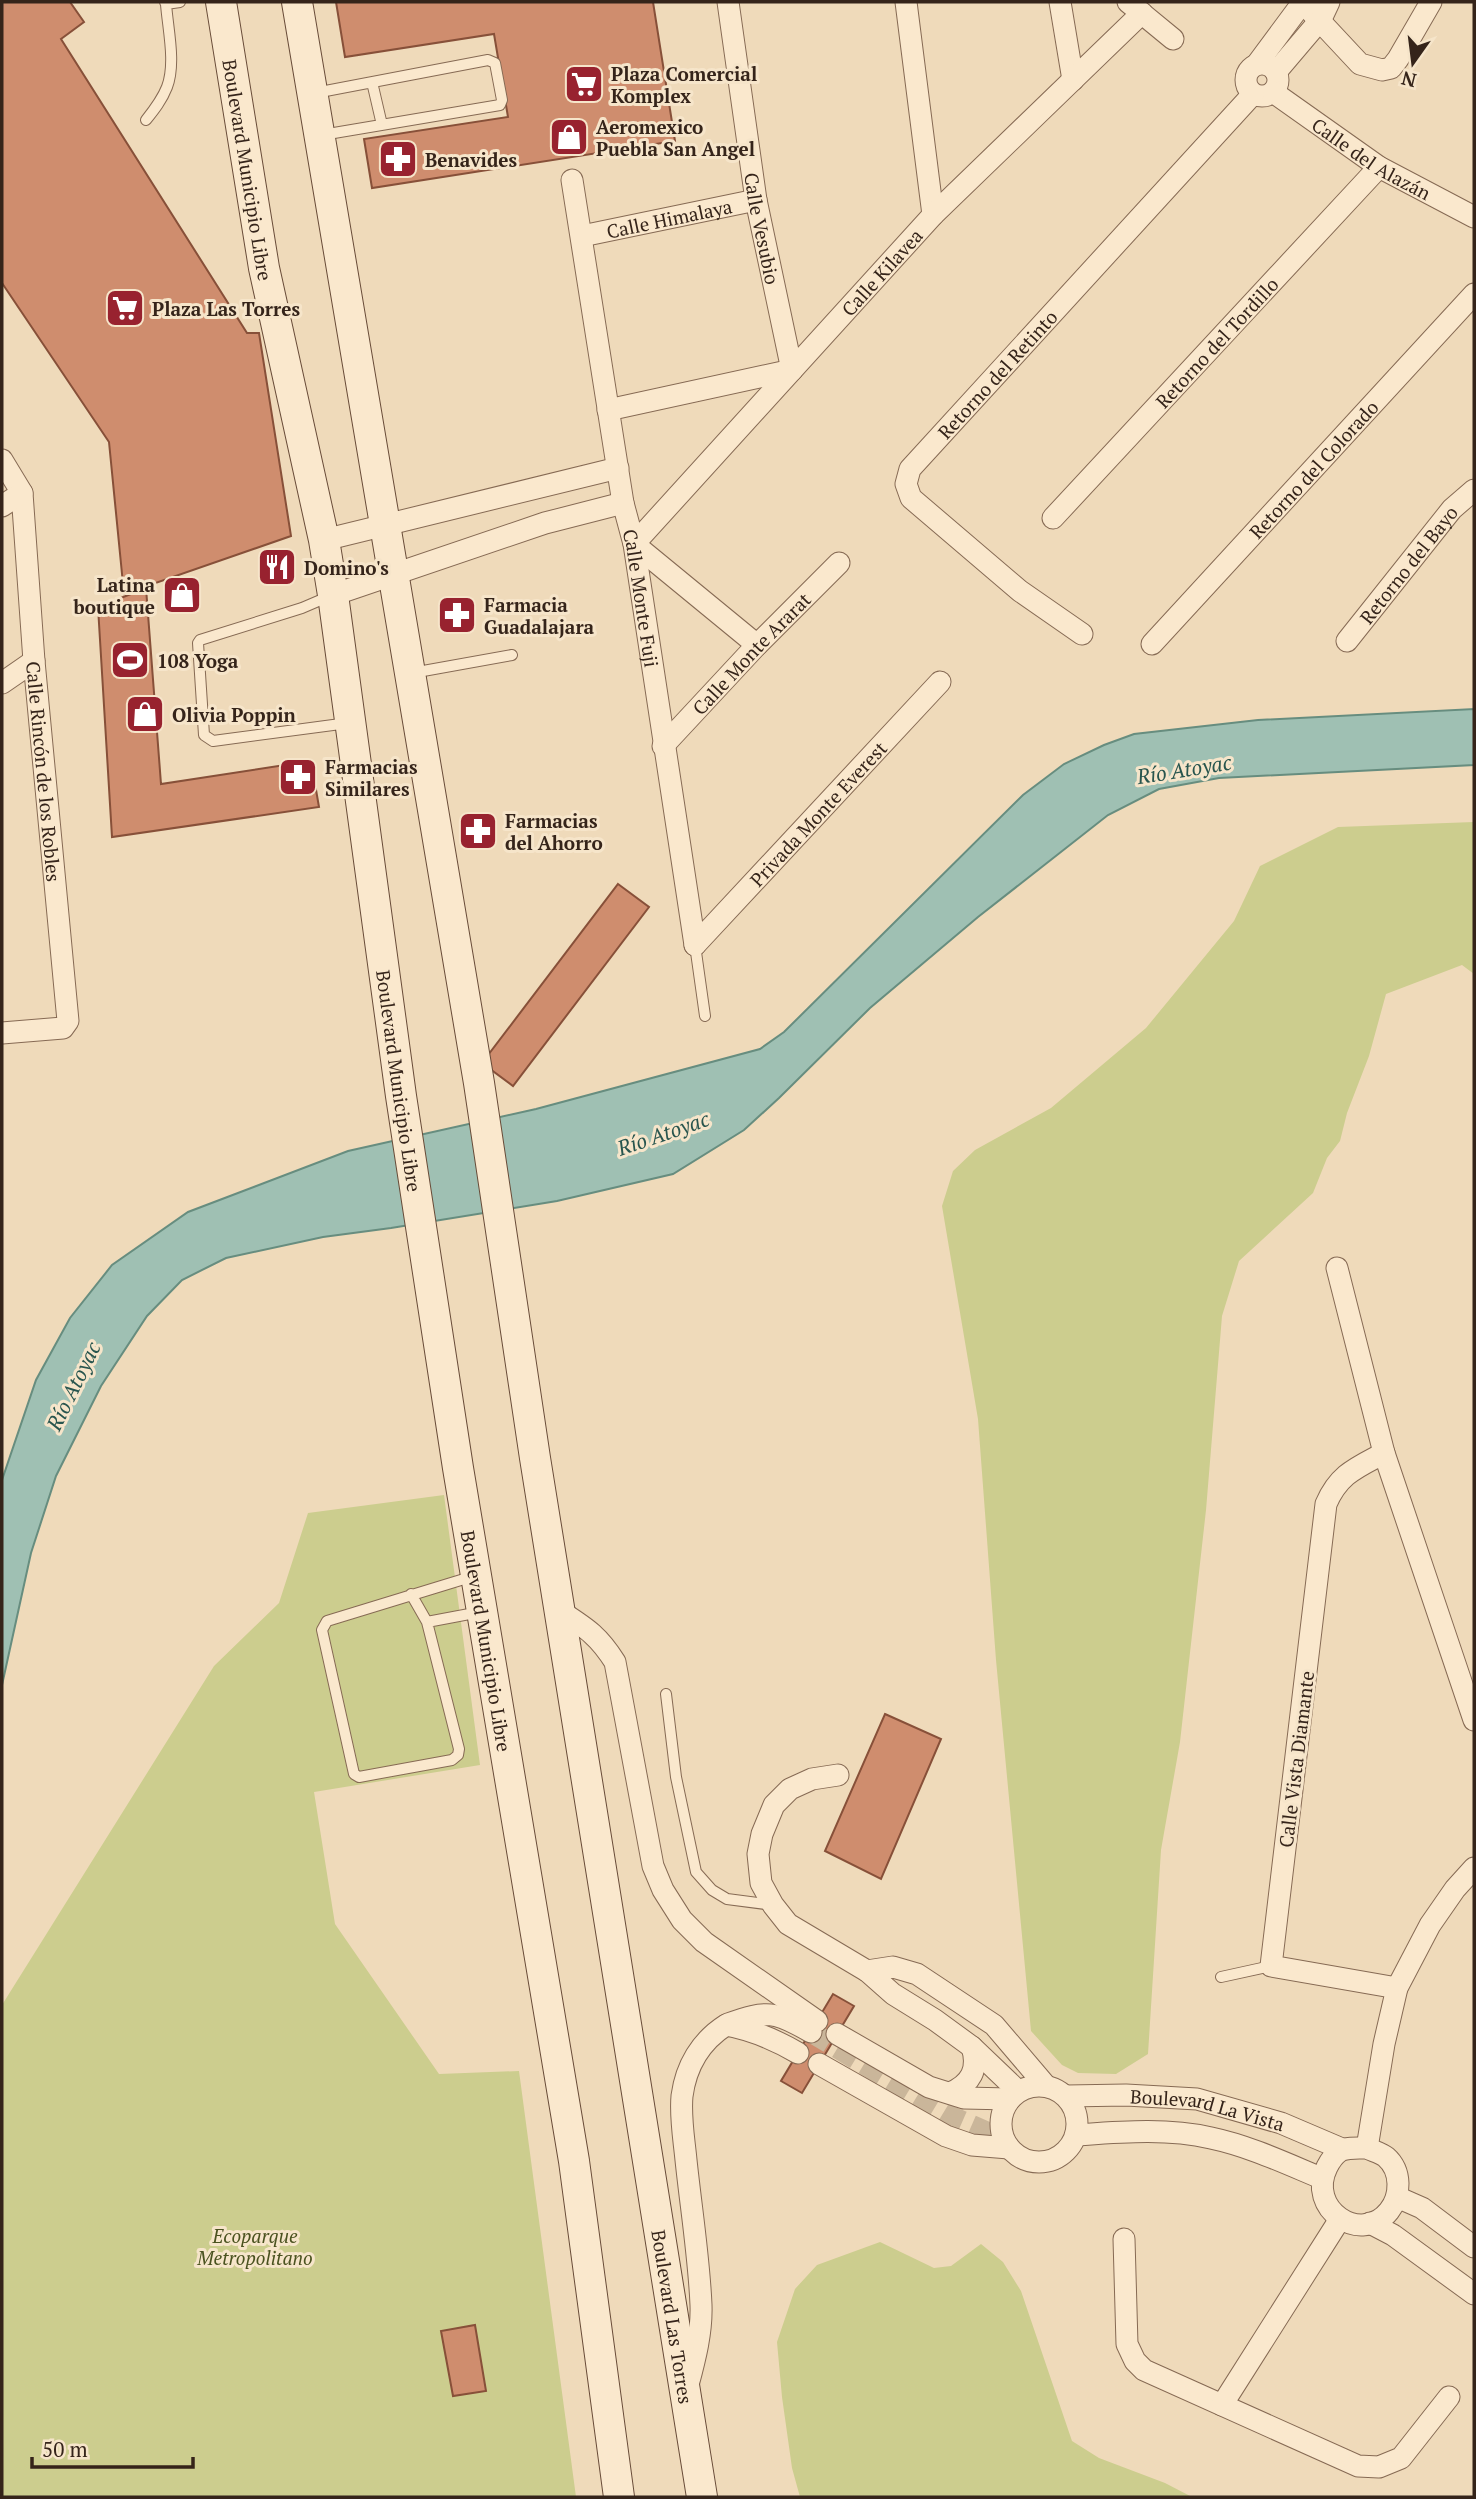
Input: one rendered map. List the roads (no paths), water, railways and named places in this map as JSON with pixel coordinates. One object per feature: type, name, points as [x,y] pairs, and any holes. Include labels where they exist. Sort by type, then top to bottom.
[{"type":"main road","name":"Boulevard Municipio Libre","points":[[221,2],[264,268],[324,541],[333,595],[401,1096],[458,1468],[574,2161],[620,2497]]},
{"type":"main road","points":[[297,2],[479,1083],[560,1611]]},
{"type":"main road","name":"Boulevard Las Torres","points":[[560,1611],[702,2497]]},
{"type":"street","name":"Calle Vesubio","points":[[728,2],[756,200],[792,370]]},
{"type":"street","points":[[906,2],[933,215]]},
{"type":"street","points":[[1060,2],[1073,80]]},
{"type":"street","points":[[1265,80],[1303,2],[1325,10],[1360,64],[1382,70],[1391,68],[1398,59],[1431,2]]},
{"type":"street","points":[[1135,7],[1173,39]]},
{"type":"street","name":"Calle Kilavea","points":[[634,544],[933,215],[1073,80],[1135,7]]},
{"type":"street","points":[[1265,80],[1325,10]]},
{"type":"street","name":"Calle del Alazán","points":[[1265,80],[1379,167],[1474,217]]},
{"type":"street","name":"Retorno del Retinto","points":[[1082,634],[1020,591],[911,498],[906,484],[910,469],[1265,80]]},
{"type":"street","name":"Retorno del Tordillo","points":[[1053,518],[1379,167]]},
{"type":"street","name":"Calle Monte Fuji","points":[[572,180],[623,503],[634,544],[695,945]]},
{"type":"street","name":"Calle Himalaya","points":[[582,236],[756,200]]},
{"type":"street","name":"Retorno del Colorado","points":[[1152,645],[1474,293]]},
{"type":"street","points":[[608,410],[792,370]]},
{"type":"street","name":"Calle Rincón de los Robles","points":[[2,460],[22,493],[34,661],[68,1021],[63,1028],[2,1034]]},
{"type":"street","points":[[324,541],[618,468]]},
{"type":"street","name":"Retorno del Bayo","points":[[1347,641],[1452,509],[1474,490]]},
{"type":"street","points":[[2,506],[22,493]]},
{"type":"street","points":[[333,595],[545,523],[623,503]]},
{"type":"street","points":[[634,544],[757,645]]},
{"type":"street","name":"Calle Monte Ararat","points":[[663,746],[839,562]]},
{"type":"street","points":[[2,683],[34,661]]},
{"type":"street","name":"Privada Monte Everest","points":[[695,945],[940,682]]},
{"type":"street","points":[[1337,1268],[1384,1453],[1474,1720]]},
{"type":"street","name":"Calle Vista Diamante","points":[[1271,1966],[1326,1504],[1333,1487],[1346,1474],[1384,1453]]},
{"type":"street","points":[[560,1611],[588,1628],[602,1642],[615,1662],[653,1866],[663,1890],[682,1920],[704,1942],[814,2027],[784,2017],[758,2013],[726,2025],[712,2034],[692,2061],[682,2095],[682,2114],[701,2307],[697,2352],[685,2393]]},
{"type":"street","points":[[838,1776],[812,1779],[790,1789],[774,1805],[762,1834],[758,1854],[761,1883],[788,1924],[867,1971],[893,1994],[935,2020],[972,2048],[1014,2095]]},
{"type":"street","points":[[1367,2148],[1384,2044],[1397,1988],[1430,1924],[1474,1868]]},
{"type":"street","points":[[1271,1966],[1397,1988]]},
{"type":"street","points":[[867,1971],[893,1967],[917,1974],[994,2025],[1046,2086],[1066,2096],[1077,2114],[1077,2135],[1069,2150],[1055,2160],[1039,2163],[1022,2159],[1009,2148],[1001,2132],[1002,2115],[1014,2095]]},
{"type":"street","points":[[726,2025],[752,2030],[798,2053]]},
{"type":"street","points":[[837,2035],[914,2080],[964,2098],[1014,2095],[1032,2086],[1046,2086]]},
{"type":"street","points":[[950,2093],[961,2089],[970,2080],[976,2059],[972,2048]]},
{"type":"street","points":[[819,2064],[946,2136],[972,2145],[1009,2148]]},
{"type":"street","name":"Boulevard La Vista","points":[[1066,2096],[1126,2095],[1197,2099],[1281,2123],[1342,2150]]},
{"type":"street","name":"Boulevard La Vista","points":[[1077,2135],[1140,2131],[1209,2137],[1262,2153],[1321,2178]]},
{"type":"street","points":[[1367,2148],[1387,2158],[1398,2177],[1397,2197],[1387,2213],[1370,2223],[1354,2224],[1340,2219],[1329,2210],[1323,2198],[1321,2178],[1330,2160],[1342,2150],[1367,2148]]},
{"type":"street","points":[[1397,2197],[1422,2208],[1474,2247]]},
{"type":"street","points":[[1222,2405],[1340,2219]]},
{"type":"street","points":[[1370,2223],[1393,2235],[1474,2294]]},
{"type":"street","points":[[1124,2239],[1127,2344],[1135,2361],[1144,2370],[1358,2466],[1379,2467],[1401,2458],[1449,2398]]},
{"type":"lane","points":[[146,120],[168,86],[170,69],[166,3],[180,2]]},
{"type":"lane","points":[[312,93],[488,60],[495,63],[502,100],[500,105],[320,135]]},
{"type":"lane","points":[[372,82],[382,125]]},
{"type":"lane","points":[[333,595],[302,608],[200,640],[198,643],[204,735],[214,741],[350,722]]},
{"type":"lane","points":[[410,673],[512,655]]},
{"type":"lane","name":"Calle Monte Fuji","points":[[695,945],[705,1016]]},
{"type":"lane","points":[[411,1594],[427,1622],[459,1749],[458,1755],[452,1760],[359,1777],[356,1776],[325,1643],[324,1625],[327,1621],[411,1594],[476,1575]]},
{"type":"lane","points":[[427,1622],[482,1612]]},
{"type":"lane","points":[[666,1694],[676,1777],[696,1872],[712,1890],[727,1899],[774,1905]]},
{"type":"lane","points":[[1221,1977],[1271,1966]]},
{"type":"water","name":"Río Atoyac","points":[[1474,709],[1474,765],[1219,778],[1159,789],[1108,815],[978,917],[870,1008],[744,1130],[673,1174],[557,1201],[323,1237],[226,1258],[182,1280],[147,1316],[101,1386],[56,1476],[31,1553],[2,1685],[2,1480],[36,1380],[70,1318],[112,1265],[188,1212],[348,1151],[536,1109],[760,1049],[784,1032],[1023,795],[1064,764],[1104,745],[1134,734],[1258,720]]},
{"type":"tunnel","points":[[811,2032],[950,2116],[1005,2140]]},
{"type":"place","name":"Plaza Comercial Komplex","points":[[584,84]]},
{"type":"place","name":"Aeromexico Puebla San Angel","points":[[569,137]]},
{"type":"place","name":"Benavides","points":[[398,159]]},
{"type":"place","name":"Plaza Las Torres","points":[[125,308]]},
{"type":"place","name":"Domino's","points":[[277,567]]},
{"type":"place","name":"Latina boutique","points":[[182,595]]},
{"type":"place","name":"Farmacia Guadalajara","points":[[457,615]]},
{"type":"place","name":"108 Yoga","points":[[130,660]]},
{"type":"place","name":"Olivia Poppin","points":[[145,714]]},
{"type":"place","name":"Farmacias Similares","points":[[298,777]]},
{"type":"place","name":"Farmacias del Ahorro","points":[[478,831]]},
{"type":"park label","name":"Ecoparque Metropolitano","points":[[255,2246]]}]
